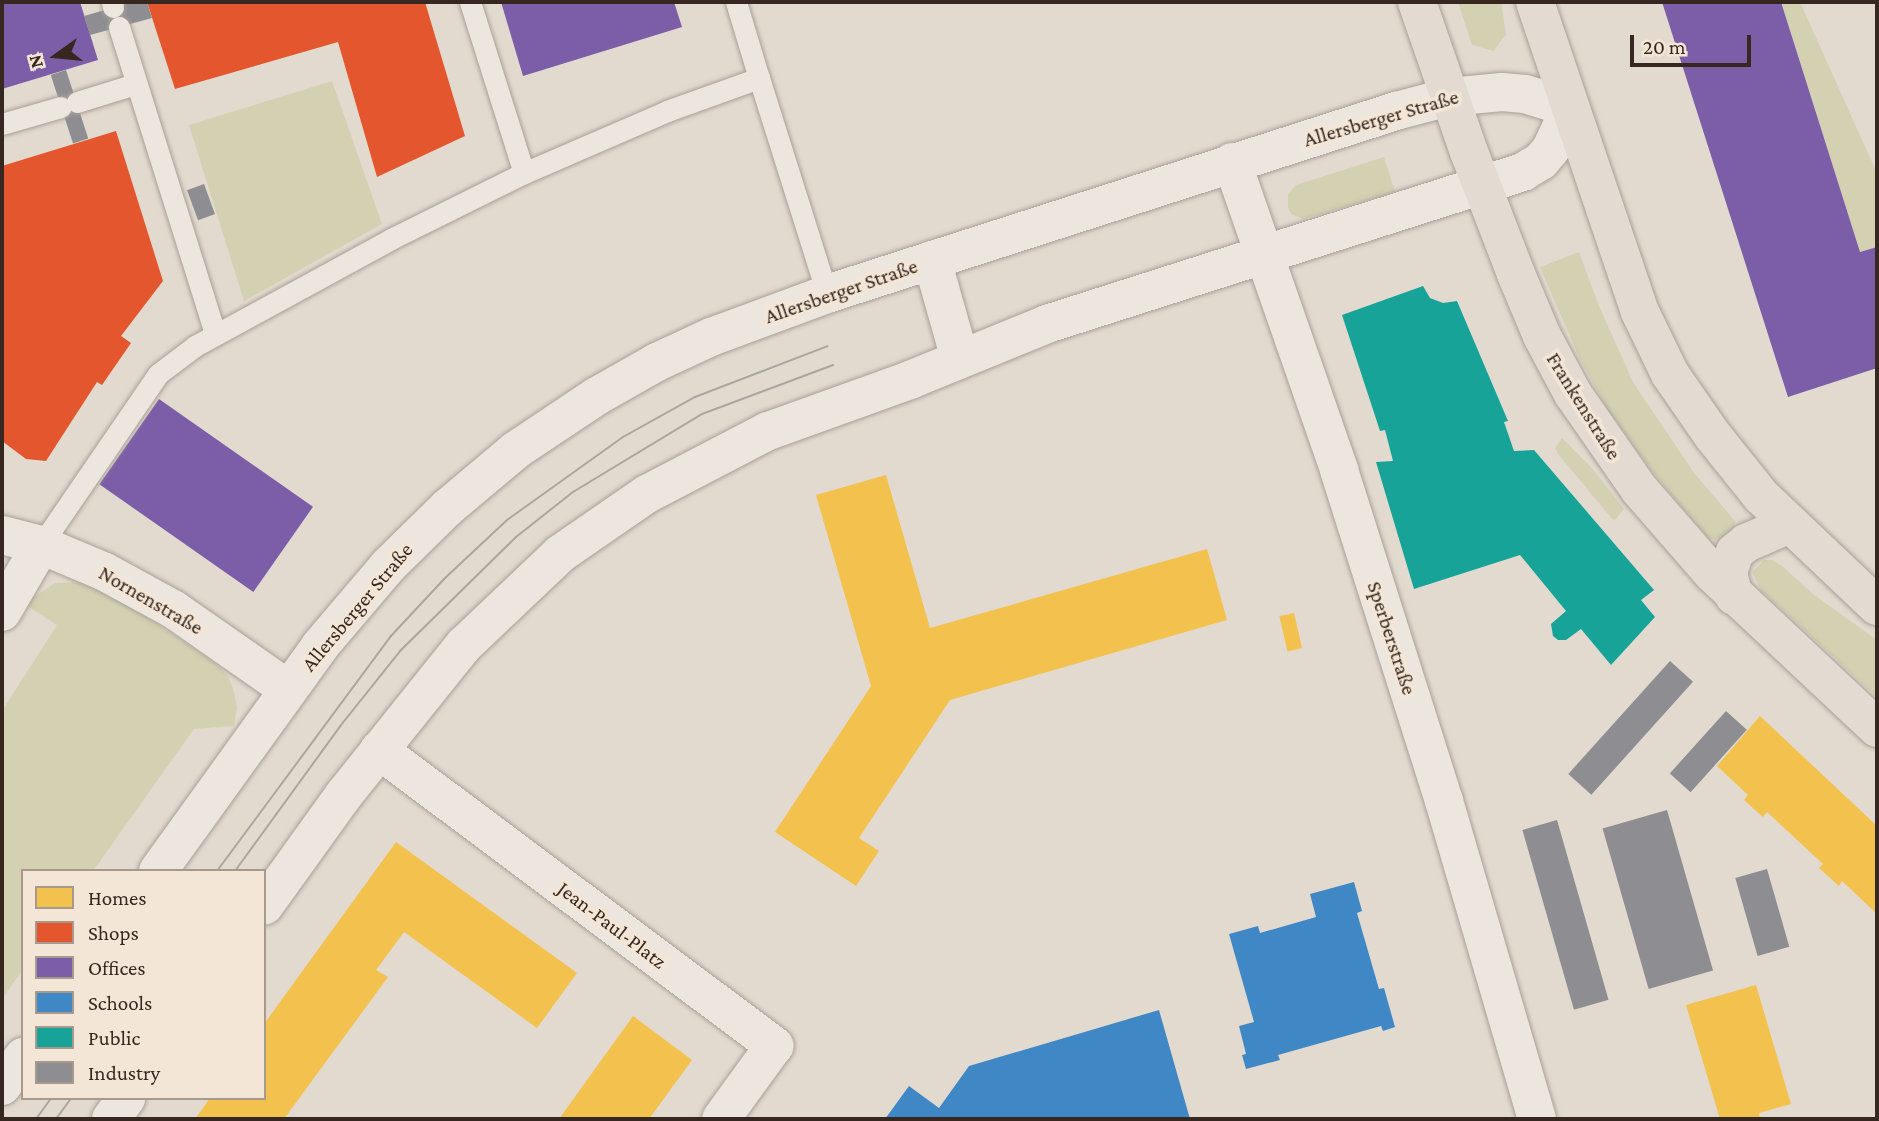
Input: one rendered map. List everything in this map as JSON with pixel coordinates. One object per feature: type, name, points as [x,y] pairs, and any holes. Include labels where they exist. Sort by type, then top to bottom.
[{"type":"main road","name":"Frankenstraße","points":[[1417,2],[1482,186],[1538,326],[1573,394],[1639,489],[1734,596],[1877,728]]},
{"type":"main road","points":[[1535,2],[1621,260],[1654,345],[1688,402],[1719,444],[1790,524],[1877,606]]},
{"type":"main road","name":"Allersberger Straße","points":[[159,869],[320,646],[389,565],[447,508],[516,450],[597,396],[657,362],[723,332],[827,294],[1232,162],[1449,97],[1514,93],[1570,108]]},
{"type":"main road","points":[[266,903],[379,750],[441,671],[487,620],[560,554],[625,508],[695,466],[760,435],[1082,312],[1522,172],[1541,161],[1551,149],[1570,108]]},
{"type":"main road","name":"Sperberstraße","points":[[1232,162],[1339,470],[1444,801],[1537,1119]]},
{"type":"main road","points":[[932,260],[960,359]]},
{"type":"main road","points":[[1734,596],[1728,573],[1735,552],[1746,544],[1790,524]]},
{"type":"main road","name":"Nornenstraße","points":[[2,535],[41,545],[105,572],[173,610],[289,690]]},
{"type":"main road","points":[[2,611],[41,545]]},
{"type":"main road","name":"Jean-Paul-Platz","points":[[379,750],[774,1046],[720,1119]]},
{"type":"main road","points":[[2,1086],[21,1060]]},
{"type":"main road","points":[[111,1119],[125,1100]]},
{"type":"lane","points":[[471,2],[524,173]]},
{"type":"lane","points":[[736,2],[827,294]]},
{"type":"lane","points":[[115,12],[135,84],[215,334]]},
{"type":"lane","points":[[41,545],[158,374],[215,334],[391,239],[524,173],[667,111],[759,78]]},
{"type":"lane","points":[[2,124],[135,84]]},
{"type":"shaded area","points":[[1458,2],[1501,2],[1506,34],[1494,51],[1472,45]]},
{"type":"shaded area","points":[[1781,2],[1800,2],[1877,173],[1877,247],[1860,252]]},
{"type":"shaded area","points":[[332,81],[382,224],[244,301],[189,125]]},
{"type":"shaded area","points":[[1384,157],[1395,192],[1303,219],[1291,214],[1288,194],[1296,185]]},
{"type":"shaded area","points":[[1579,252],[1599,306],[1634,384],[1695,474],[1735,521],[1734,529],[1720,540],[1709,539],[1656,476],[1606,407],[1579,357],[1540,267]]},
{"type":"shaded area","points":[[1562,438],[1592,468],[1624,509],[1614,521],[1558,454],[1555,448]]},
{"type":"shaded area","points":[[1764,560],[1773,560],[1782,566],[1813,594],[1877,640],[1877,697],[1761,590],[1752,572]]},
{"type":"shaded area","points":[[95,582],[214,662],[228,676],[237,708],[234,726],[194,729],[94,869],[21,869],[21,972],[2,999],[2,711],[57,625],[24,604],[55,583]]},
{"type":"building: Homes","points":[[886,475],[930,628],[1207,549],[1227,620],[950,700],[859,838],[879,851],[856,886],[775,832],[871,686],[816,495]]},
{"type":"building: Homes","points":[[1294,613],[1302,648],[1287,651],[1279,616]]},
{"type":"building: Homes","points":[[1760,716],[1877,826],[1877,914],[1842,881],[1839,886],[1819,868],[1823,864],[1767,812],[1763,817],[1744,800],[1748,795],[1717,766]]},
{"type":"building: Homes","points":[[396,842],[577,973],[537,1028],[404,932],[376,970],[388,977],[284,1119],[195,1119],[209,1100],[266,1100],[266,1021]]},
{"type":"building: Homes","points":[[1756,985],[1791,1104],[1759,1113],[1760,1119],[1720,1119],[1686,1005]]},
{"type":"building: Homes","points":[[633,1016],[692,1060],[649,1119],[559,1119]]},
{"type":"building: Shops","points":[[147,2],[425,2],[465,136],[377,177],[338,42],[175,89]]},
{"type":"building: Shops","points":[[116,131],[163,281],[121,336],[131,343],[102,385],[97,382],[46,461],[26,459],[2,441],[2,166]]},
{"type":"building: Offices","points":[[2,2],[80,2],[98,60],[2,89]]},
{"type":"building: Offices","points":[[501,2],[674,2],[682,27],[523,76]]},
{"type":"building: Offices","points":[[1662,2],[1781,2],[1860,252],[1877,247],[1877,368],[1788,397]]},
{"type":"building: Offices","points":[[159,399],[313,507],[253,592],[99,484]]},
{"type":"building: Schools","points":[[1354,882],[1362,911],[1357,913],[1379,989],[1384,988],[1395,1027],[1383,1031],[1381,1026],[1278,1055],[1280,1060],[1246,1069],[1242,1055],[1246,1054],[1239,1026],[1254,1022],[1229,934],[1258,926],[1260,933],[1316,917],[1310,894]]},
{"type":"building: Schools","points":[[1159,1010],[1190,1119],[885,1119],[909,1086],[939,1108],[969,1066]]},
{"type":"building: Public","points":[[1423,286],[1430,298],[1443,303],[1457,301],[1508,421],[1504,422],[1514,451],[1534,450],[1654,590],[1641,600],[1655,617],[1611,665],[1581,629],[1566,640],[1558,640],[1553,636],[1551,624],[1566,611],[1520,555],[1414,589],[1376,462],[1393,461],[1385,430],[1380,431],[1342,315]]},
{"type":"building: Industry","points":[[133,2],[147,2],[152,18],[90,35],[84,16]]},
{"type":"building: Industry","points":[[66,70],[88,138],[73,143],[51,75]]},
{"type":"building: Industry","points":[[204,184],[215,214],[198,220],[187,190]]},
{"type":"building: Industry","points":[[1670,661],[1693,682],[1591,795],[1568,774]]},
{"type":"building: Industry","points":[[1726,711],[1747,730],[1691,792],[1670,773]]},
{"type":"building: Industry","points":[[1667,810],[1713,971],[1649,989],[1603,828]]},
{"type":"building: Industry","points":[[1557,820],[1609,1000],[1574,1010],[1522,830]]},
{"type":"building: Industry","points":[[1767,869],[1789,947],[1758,956],[1735,878]]},
{"type":"tram line","points":[[218,869],[390,637],[444,579],[507,520],[623,437],[695,397],[828,346]]},
{"type":"tram line","points":[[236,869],[341,725],[400,651],[516,537],[573,492],[702,414],[833,365]]},
{"type":"tram line","points":[[36,1119],[50,1100]]},
{"type":"tram line","points":[[56,1119],[70,1100]]}]
